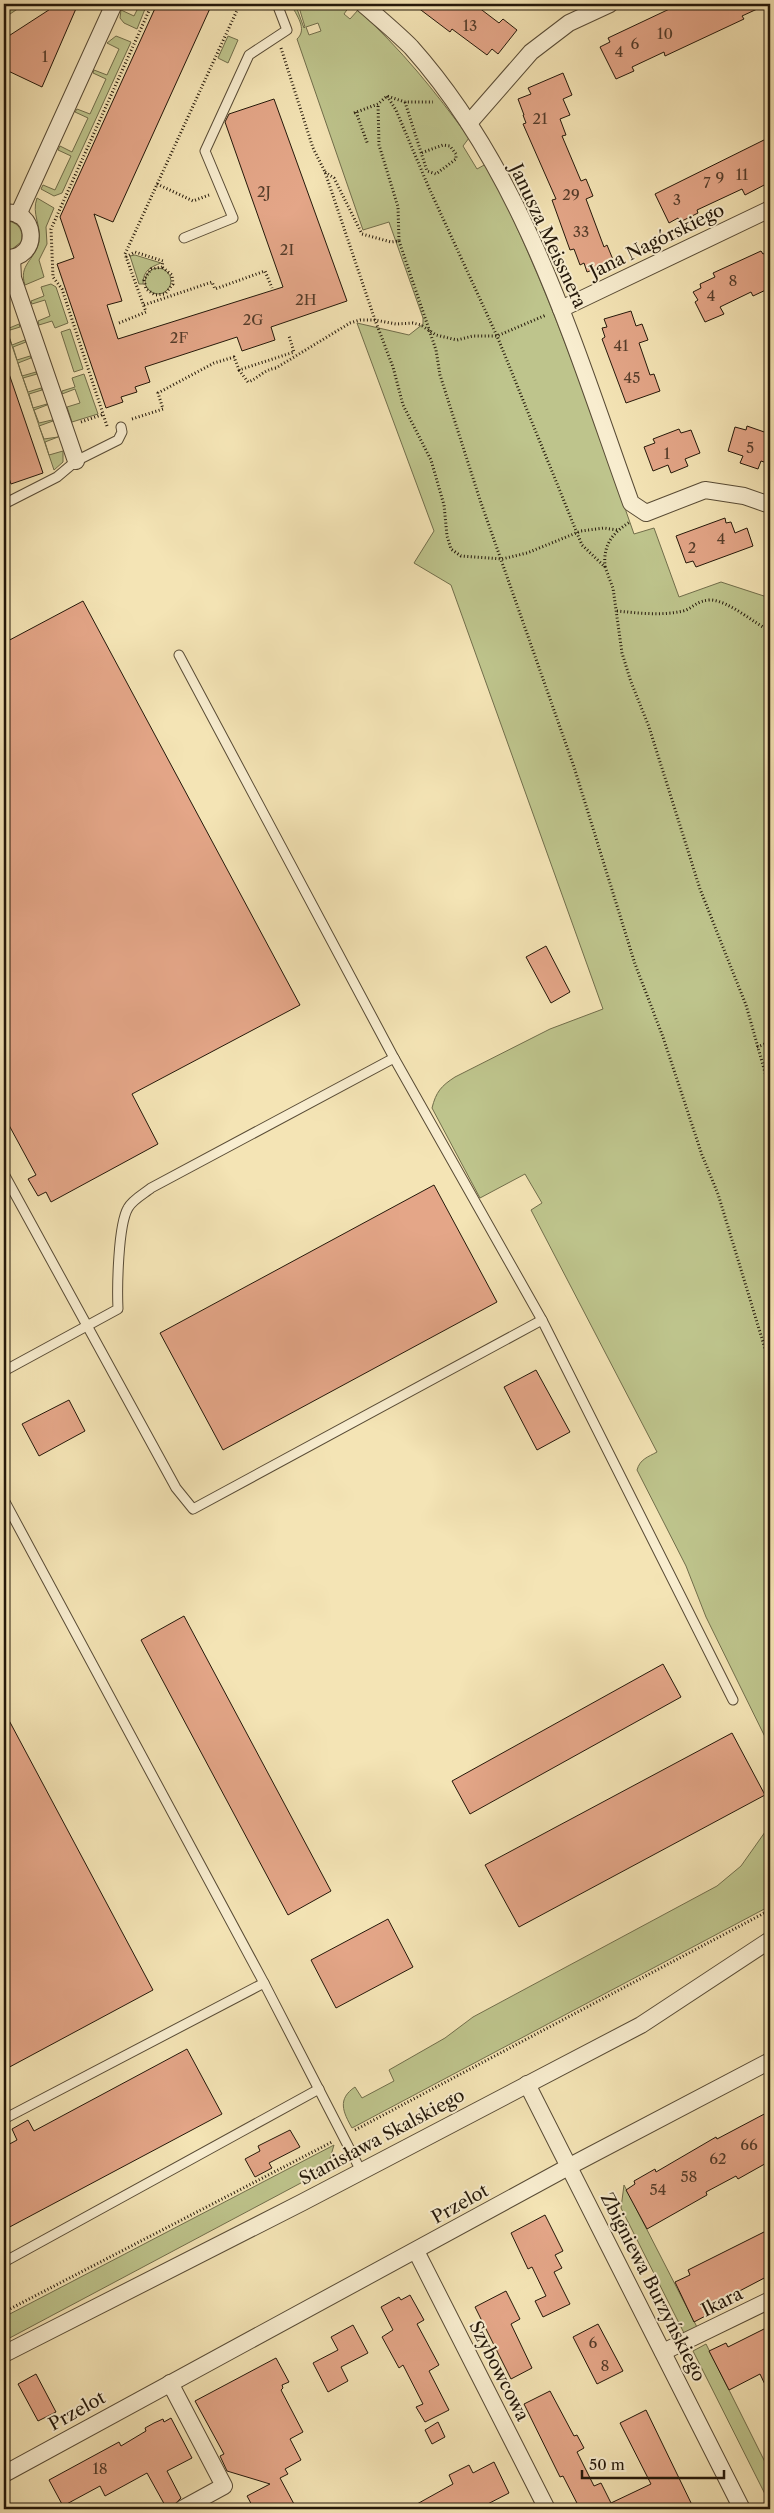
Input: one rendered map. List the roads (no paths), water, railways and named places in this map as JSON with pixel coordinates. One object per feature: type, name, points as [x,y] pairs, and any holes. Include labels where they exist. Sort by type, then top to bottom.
[{"type":"street","points":[[76,461],[13,278],[8,258],[25,252],[31,238],[28,224],[11,214],[114,4]]},
{"type":"street","name":"Janusza Meissnera","points":[[363,4],[410,46],[470,123],[508,189],[561,310],[631,503],[646,513],[705,490],[744,496],[770,505]]},
{"type":"street","points":[[470,123],[531,52],[569,23],[610,4]]},
{"type":"street","name":"Jana Nagórskiego","points":[[561,310],[770,210]]},
{"type":"street","name":"Stanisława Skalskiego","points":[[4,2354],[362,2171],[641,2025],[770,1940]]},
{"type":"street","name":"Przelot","points":[[4,2474],[570,2166],[770,2060]]},
{"type":"street","name":"Zbigniewa Burzyńskiego","points":[[527,2084],[742,2509]]},
{"type":"street","name":"Szybowcowa","points":[[416,2251],[540,2507]]},
{"type":"street","name":"Ikara","points":[[663,2352],[770,2300]]},
{"type":"street","points":[[170,2383],[224,2486],[182,2509]]},
{"type":"lane","points":[[184,238],[233,218],[206,151],[249,55],[287,30],[277,4]]},
{"type":"lane","points":[[4,504],[57,477],[76,461],[118,440],[122,432],[121,424]]},
{"type":"lane","points":[[178,655],[394,1058],[542,1320],[733,1700]]},
{"type":"lane","points":[[4,1371],[118,1308],[117,1286],[121,1236],[128,1208],[151,1188],[394,1058]]},
{"type":"lane","points":[[4,1174],[176,1488],[194,1509],[542,1320]]},
{"type":"lane","points":[[4,1500],[264,1983],[362,2171]]},
{"type":"lane","points":[[4,2119],[264,1983]]},
{"type":"lane","points":[[4,2262],[319,2089]]}]
